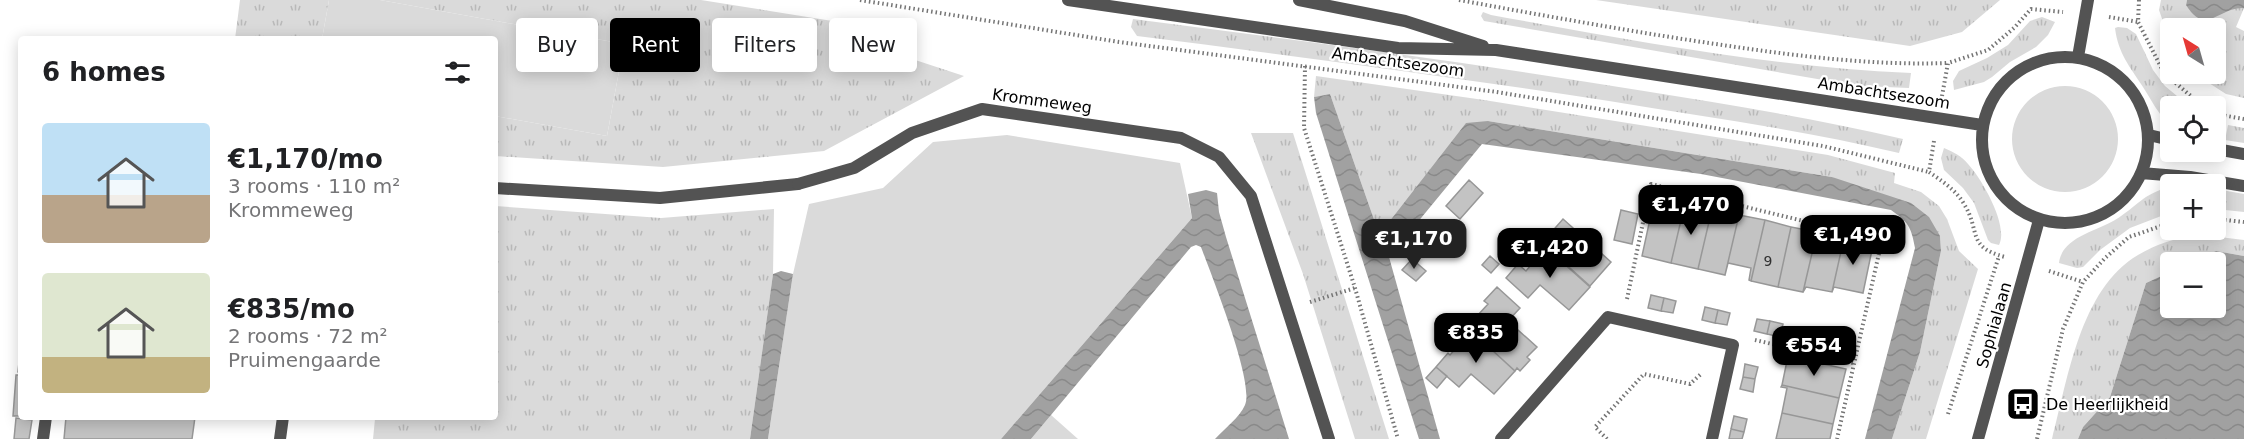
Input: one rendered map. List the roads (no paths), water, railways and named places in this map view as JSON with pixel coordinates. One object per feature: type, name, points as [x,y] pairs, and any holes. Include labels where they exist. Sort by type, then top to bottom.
[{"type":"street","name":"Ambachtsezoom","points":[[1068,0],[1124,10],[1398,48],[1496,50],[1982,125]]},
{"type":"street","name":"Ambachtsezoom","points":[[1299,0],[1405,21],[1496,50]]},
{"type":"street","points":[[2078,57],[2088,0]]},
{"type":"street","points":[[2052,57],[2078,57],[2094,61],[2122,78],[2141,104],[2149,135],[2148,150],[2142,173],[2120,203],[2094,218],[2065,223],[2039,220],[2012,204],[1993,183],[1983,156],[1982,125],[1994,97],[2006,81],[2027,65],[2052,57]]},
{"type":"street","name":"Krommeweg","points":[[498,188],[660,198],[798,184],[854,168],[912,133],[982,109],[1181,138],[1219,157],[1251,196],[1329,439]]},
{"type":"street","points":[[2149,135],[2160,138]]},
{"type":"street","points":[[2226,151],[2244,154]]},
{"type":"street","points":[[2142,173],[2190,177],[2244,186]]},
{"type":"street","name":"Sophialaan","points":[[1978,439],[2039,220]]},
{"type":"street","points":[[1501,439],[1608,317],[1733,345],[1712,439]]},
{"type":"street","points":[[43,439],[46,420]]},
{"type":"street","points":[[280,439],[283,420]]},
{"type":"water","points":[[2187,0],[2244,0],[2244,8],[2235,9],[2213,18],[2199,18],[2186,5]]},
{"type":"water","points":[[1330,94],[1377,228],[1386,226],[1466,123],[1488,121],[1832,177],[1911,203],[1929,217],[1940,236],[1941,251],[1920,352],[1892,439],[1865,439],[1915,248],[1908,225],[1891,210],[1701,174],[1482,144],[1389,257],[1440,439],[1419,439],[1316,113],[1314,97]]},
{"type":"water","points":[[1206,190],[1217,193],[1219,212],[1226,237],[1289,439],[1215,439],[1243,409],[1246,393],[1238,352],[1222,303],[1201,247],[1196,245],[1191,247],[1031,439],[1001,439],[1192,218],[1188,194]]},
{"type":"water","points":[[2226,253],[2244,256],[2244,439],[2078,439],[2083,427],[2110,397],[2146,283],[2160,277],[2160,318],[2226,318]]},
{"type":"water","points":[[781,271],[793,274],[768,439],[750,439],[773,274]]},
{"type":"place","name":"De Heerlijkheid","points":[[2023,404]]}]
